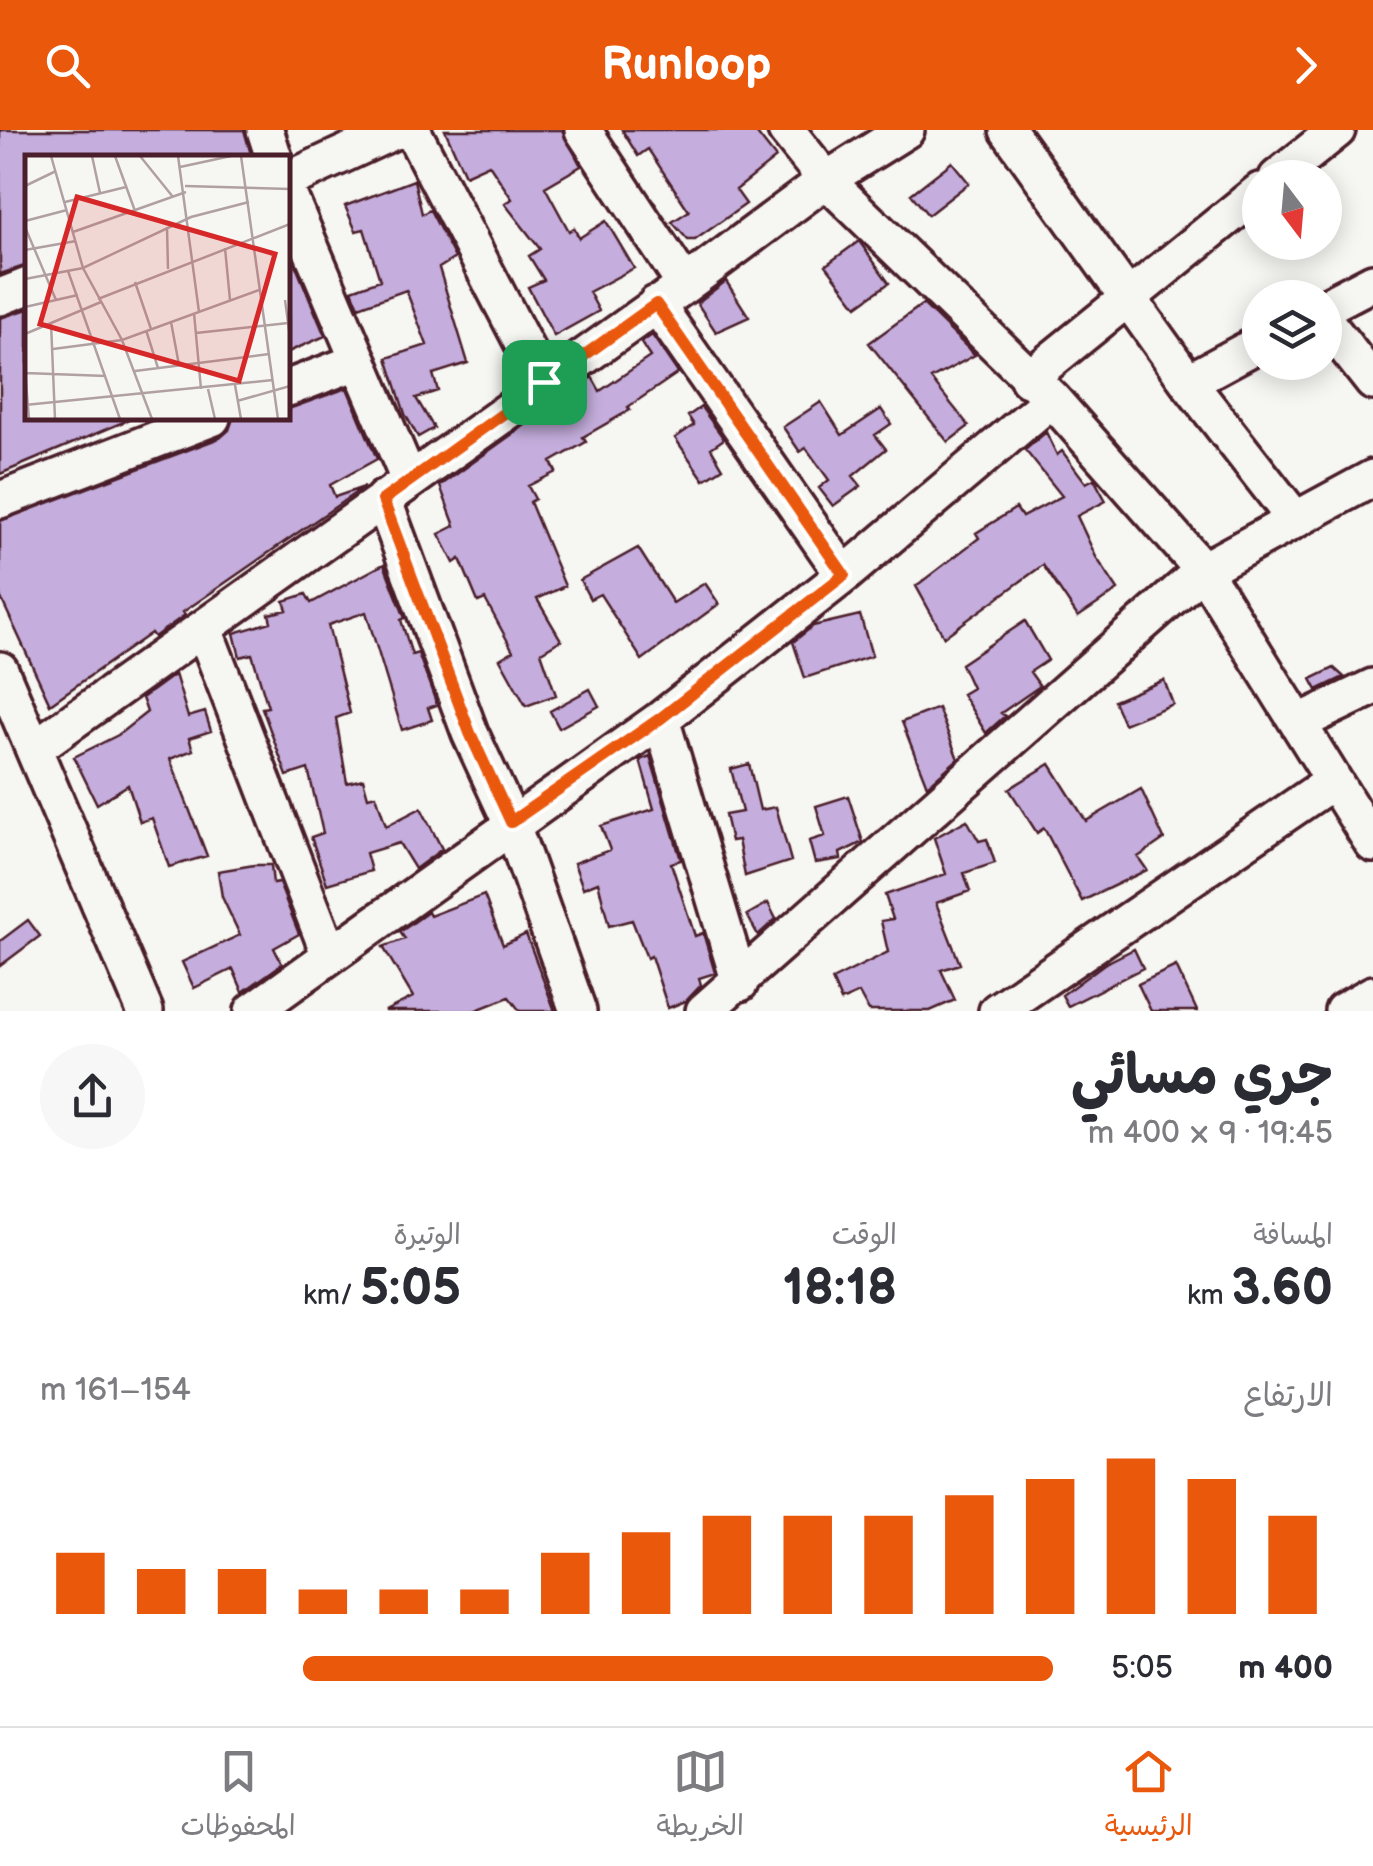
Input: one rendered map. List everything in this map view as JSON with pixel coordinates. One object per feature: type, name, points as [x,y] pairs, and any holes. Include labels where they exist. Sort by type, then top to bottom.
[{"type":"street","points":[[265,130],[273,155]]},
{"type":"street","points":[[290,179],[396,130]]},
{"type":"street","points":[[412,130],[544,382]]},
{"type":"street","points":[[583,130],[671,294],[844,575]]},
{"type":"street","points":[[786,130],[826,180],[1040,389],[1203,570],[1373,844]]},
{"type":"street","points":[[34,748],[826,180],[906,130]]},
{"type":"street","points":[[1008,130],[1188,382],[1294,518]]},
{"type":"street","points":[[1302,142],[1336,130]]},
{"type":"street","points":[[290,199],[359,360],[470,733],[511,822],[578,1011]]},
{"type":"street","points":[[253,1011],[511,822],[661,718],[844,575],[1040,389],[1126,296],[1242,205]]},
{"type":"street","points":[[1342,298],[1373,282]]},
{"type":"street","points":[[0,297],[25,287]]},
{"type":"street","points":[[1342,343],[1373,382]]},
{"type":"street","points":[[1188,382],[1242,353]]},
{"type":"street","points":[[290,387],[359,360]]},
{"type":"street","points":[[0,500],[207,420]]},
{"type":"street","points":[[704,1011],[1203,570],[1373,478]]},
{"type":"street","points":[[204,629],[330,956]]},
{"type":"street","points":[[0,670],[146,1011]]},
{"type":"street","points":[[1298,723],[1373,687]]},
{"type":"street","points":[[661,718],[740,983]]},
{"type":"street","points":[[996,1011],[1334,781]]},
{"type":"street","points":[[1343,1011],[1373,994]]},
{"type":"building","points":[[0,130],[244,130],[251,155],[25,155],[25,266],[0,274]]},
{"type":"building","points":[[445,130],[562,130],[581,166],[545,187],[569,231],[574,228],[579,238],[606,221],[634,268],[589,292],[599,311],[554,336],[528,287],[544,280],[529,256],[540,249],[505,204],[512,199],[489,164],[465,175]]},
{"type":"building","points":[[622,130],[754,130],[776,158],[736,190],[746,204],[695,240],[688,240],[672,222],[689,211],[648,149],[638,156]]},
{"type":"building","points":[[952,162],[969,183],[928,215],[911,194]]},
{"type":"building","points":[[414,180],[422,214],[430,210],[455,258],[439,268],[468,363],[433,374],[438,391],[416,398],[434,428],[418,437],[405,414],[387,358],[427,345],[406,290],[359,307],[352,290],[380,280],[364,229],[356,231],[345,206]]},
{"type":"building","points":[[859,241],[889,283],[857,306],[826,265]]},
{"type":"building","points":[[290,252],[325,336],[290,351]]},
{"type":"building","points":[[726,281],[749,317],[716,332],[697,303]]},
{"type":"building","points":[[923,304],[975,355],[931,379],[969,426],[948,442],[869,343]]},
{"type":"building","points":[[25,310],[25,420],[128,420],[0,474],[0,318]]},
{"type":"building","points":[[652,335],[678,373],[628,407],[630,410],[583,437],[586,442],[551,462],[556,472],[528,486],[535,499],[530,502],[565,586],[537,599],[561,640],[541,652],[556,695],[526,706],[500,659],[513,651],[485,599],[478,602],[460,559],[454,563],[439,534],[455,526],[440,486],[592,377],[600,391],[650,357],[641,343]]},
{"type":"building","points":[[347,388],[377,459],[330,485],[335,497],[364,487],[183,612],[185,615],[154,637],[151,633],[50,704],[0,596],[0,521],[220,438],[232,420],[290,420],[290,408]]},
{"type":"building","points":[[821,402],[842,435],[881,409],[891,424],[875,435],[886,449],[853,476],[861,486],[833,506],[819,488],[829,480],[806,448],[800,452],[783,427]]},
{"type":"building","points":[[701,407],[724,439],[711,448],[723,468],[704,480],[675,438],[694,425],[688,416]]},
{"type":"building","points":[[1046,432],[1057,455],[1062,451],[1086,483],[1094,479],[1106,501],[1077,516],[1096,557],[1118,590],[1078,617],[1043,565],[944,637],[916,586],[979,538],[976,533],[1016,508],[1022,517],[1062,496],[1025,450]]},
{"type":"building","points":[[638,548],[673,603],[705,583],[719,604],[642,660],[600,594],[590,599],[580,580]]},
{"type":"building","points":[[384,564],[405,618],[401,620],[412,655],[418,653],[437,705],[428,708],[432,720],[402,730],[366,612],[328,625],[350,713],[336,718],[347,783],[363,779],[368,797],[376,795],[386,826],[421,808],[442,849],[415,869],[399,843],[366,853],[371,871],[327,884],[311,837],[323,833],[308,769],[287,776],[262,708],[268,707],[252,654],[240,657],[234,633],[271,622],[269,614],[287,610],[284,601],[306,594],[311,603]]},
{"type":"building","points":[[860,615],[872,656],[805,678],[793,642],[813,626]]},
{"type":"building","points":[[1025,621],[1048,660],[1030,672],[1040,686],[1001,713],[1005,716],[986,733],[962,694],[972,688],[961,664]]},
{"type":"building","points":[[1334,668],[1344,677],[1317,690],[1311,679]]},
{"type":"building","points":[[175,674],[188,717],[205,712],[211,731],[189,738],[193,750],[170,759],[207,856],[169,867],[152,818],[140,822],[128,785],[97,804],[74,757],[118,735],[147,712],[142,698]]},
{"type":"building","points":[[1164,680],[1173,704],[1124,724],[1114,701]]},
{"type":"building","points":[[590,689],[599,706],[559,728],[550,711]]},
{"type":"building","points":[[938,708],[958,759],[927,786],[902,722]]},
{"type":"building","points":[[650,756],[681,860],[671,863],[695,936],[703,933],[715,973],[699,978],[701,985],[686,1001],[668,1008],[651,956],[647,958],[632,920],[609,926],[598,882],[583,888],[574,863],[610,850],[601,826],[654,809],[640,760]]},
{"type":"building","points":[[749,764],[760,810],[776,807],[791,861],[745,876],[738,840],[731,841],[725,815],[742,812],[731,769]]},
{"type":"building","points":[[1050,764],[1086,821],[1141,789],[1164,839],[1138,857],[1147,870],[1082,901],[1044,828],[1037,833],[1009,789]]},
{"type":"building","points":[[848,796],[863,842],[840,853],[841,859],[815,863],[809,841],[825,836],[816,806]]},
{"type":"building","points":[[967,820],[979,841],[987,839],[995,863],[964,873],[970,891],[936,903],[960,964],[941,970],[955,1000],[930,1011],[869,1011],[859,993],[841,1001],[832,980],[888,952],[881,921],[893,919],[885,895],[946,874],[934,838]]},
{"type":"building","points":[[271,865],[273,884],[279,883],[299,934],[274,948],[282,964],[243,992],[233,969],[194,988],[182,962],[240,935],[222,897],[218,871]]},
{"type":"building","points":[[484,895],[503,945],[526,934],[555,1011],[520,1011],[509,997],[474,1011],[385,1011],[413,997],[383,947],[405,939],[400,932],[428,912],[430,916]]},
{"type":"building","points":[[768,903],[776,919],[758,935],[747,915]]},
{"type":"building","points":[[28,920],[40,936],[0,966],[0,941]]},
{"type":"building","points":[[1134,949],[1143,968],[1068,1006],[1062,995],[1104,964]]},
{"type":"building","points":[[1176,966],[1197,1011],[1151,1011],[1138,984]]},
{"type":"route","points":[[656,304],[844,575],[661,718],[511,822],[470,733],[383,500],[544,382],[656,304]]}]
